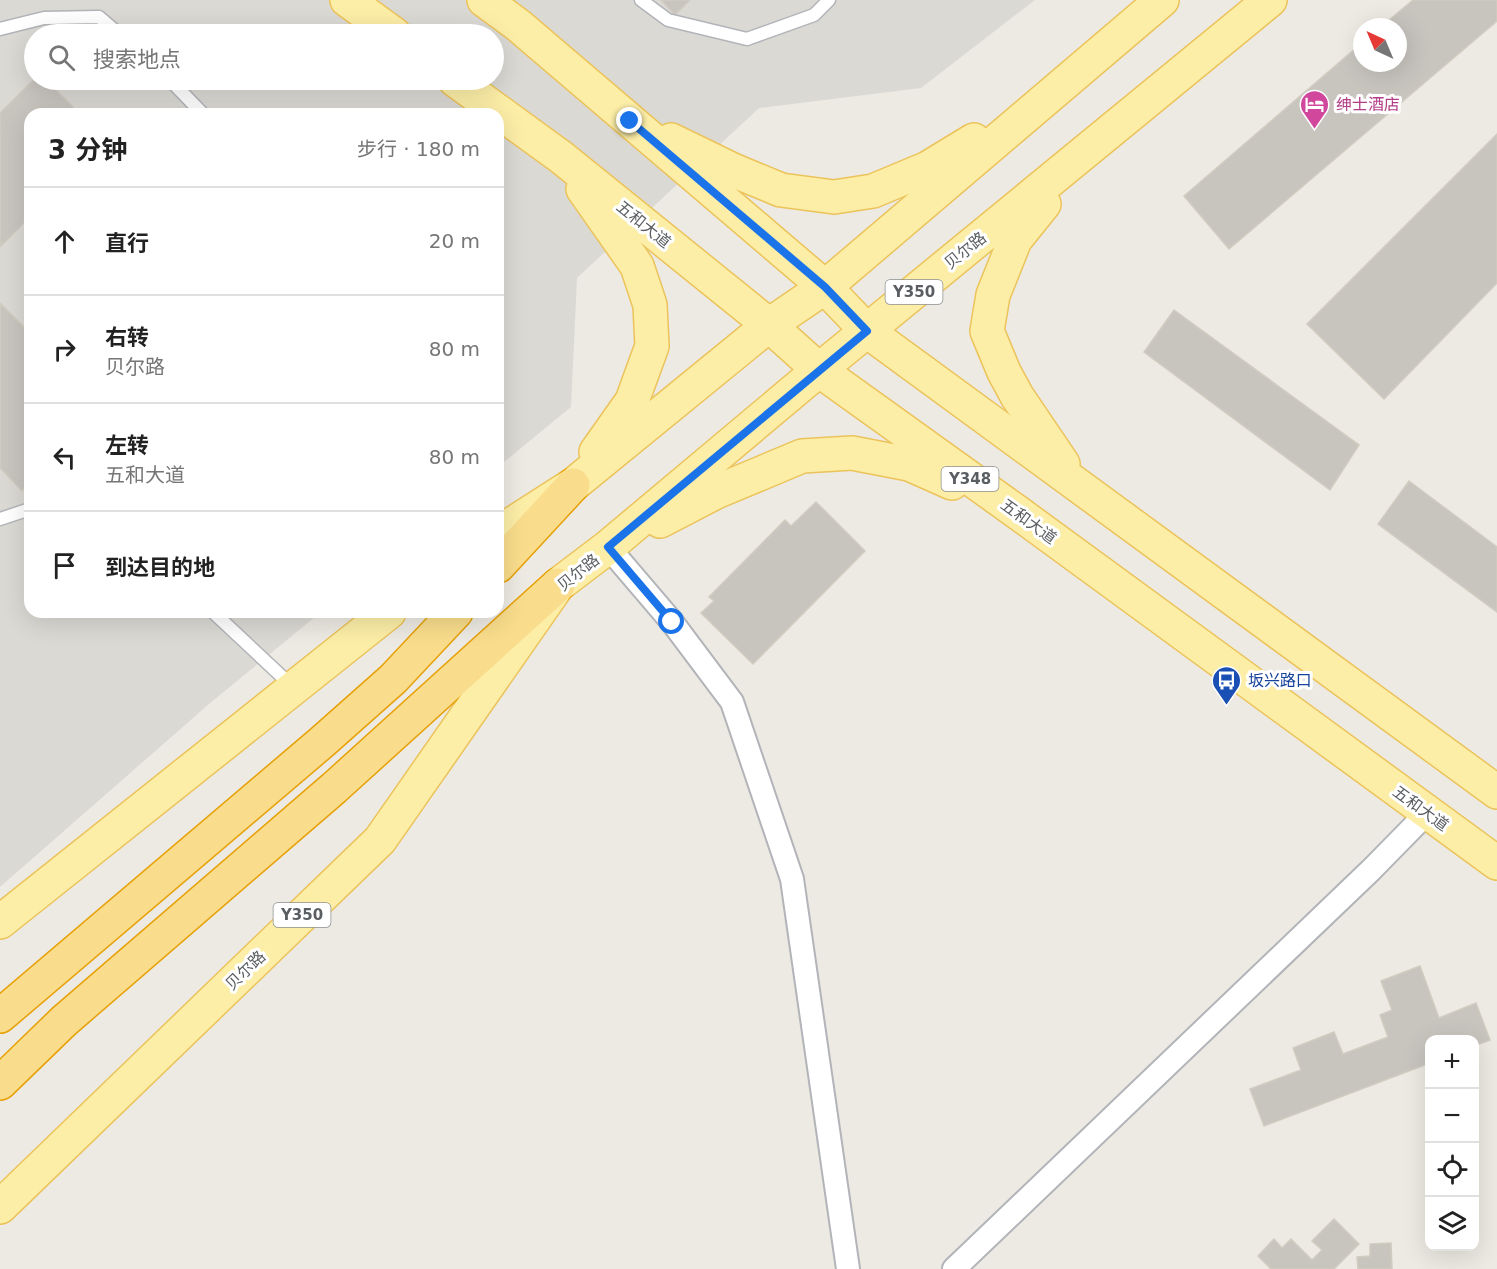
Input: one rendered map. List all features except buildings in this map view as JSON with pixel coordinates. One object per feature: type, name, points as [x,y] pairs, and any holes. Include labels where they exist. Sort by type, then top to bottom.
[{"type":"highway","points":[[504,560],[573,485]]},
{"type":"highway","points":[[0,1083],[64,1021],[334,788],[558,585]]},
{"type":"highway","points":[[0,1016],[393,679],[450,618]]},
{"type":"main road","points":[[347,0],[380,24]]},
{"type":"main road","points":[[484,0],[518,25],[825,287],[867,331],[1497,792]]},
{"type":"main road","points":[[504,529],[573,485],[769,325],[825,287],[1162,0]]},
{"type":"main road","name":"贝尔路","points":[[0,1207],[380,840],[558,585],[608,547],[819,370],[1270,0]]},
{"type":"main road","points":[[630,121],[735,171],[781,190],[834,197],[873,191],[928,168],[1057,89]]},
{"type":"main road","name":"五和大道","points":[[469,90],[494,108]]},
{"type":"main road","name":"五和大道","points":[[504,116],[561,157],[769,325],[819,370],[1497,863]]},
{"type":"main road","points":[[1078,485],[1017,396],[987,331],[993,295],[1015,240],[1086,152]]},
{"type":"main road","points":[[561,157],[637,266],[650,305],[652,345],[632,401],[573,485]]},
{"type":"main road","points":[[608,547],[716,492],[802,456],[852,453],[909,464],[1017,512]]},
{"type":"main road","points":[[0,922],[381,618]]},
{"type":"street","points":[[608,547],[672,622],[732,702],[792,879],[848,1269]]},
{"type":"street","points":[[954,1269],[1371,870],[1427,813]]},
{"type":"lane","points":[[640,0],[668,20],[747,39],[814,15],[829,0]]},
{"type":"lane","points":[[0,29],[44,18],[99,17],[107,24]]},
{"type":"lane","points":[[180,90],[197,108]]},
{"type":"lane","points":[[0,519],[24,510]]},
{"type":"lane","points":[[219,618],[293,688]]},
{"type":"shaded area","points":[[0,0],[1035,0],[921,88],[759,108],[577,278],[571,407],[504,462],[504,108],[24,108],[24,618],[314,618],[209,704],[0,887]]},
{"type":"place","name":"绅士酒店","points":[[1315,130]]},
{"type":"place","name":"坂兴路口","points":[[1227,706]]},
{"type":"route","points":[[630,121],[825,287],[867,331],[608,547],[672,622]]}]
